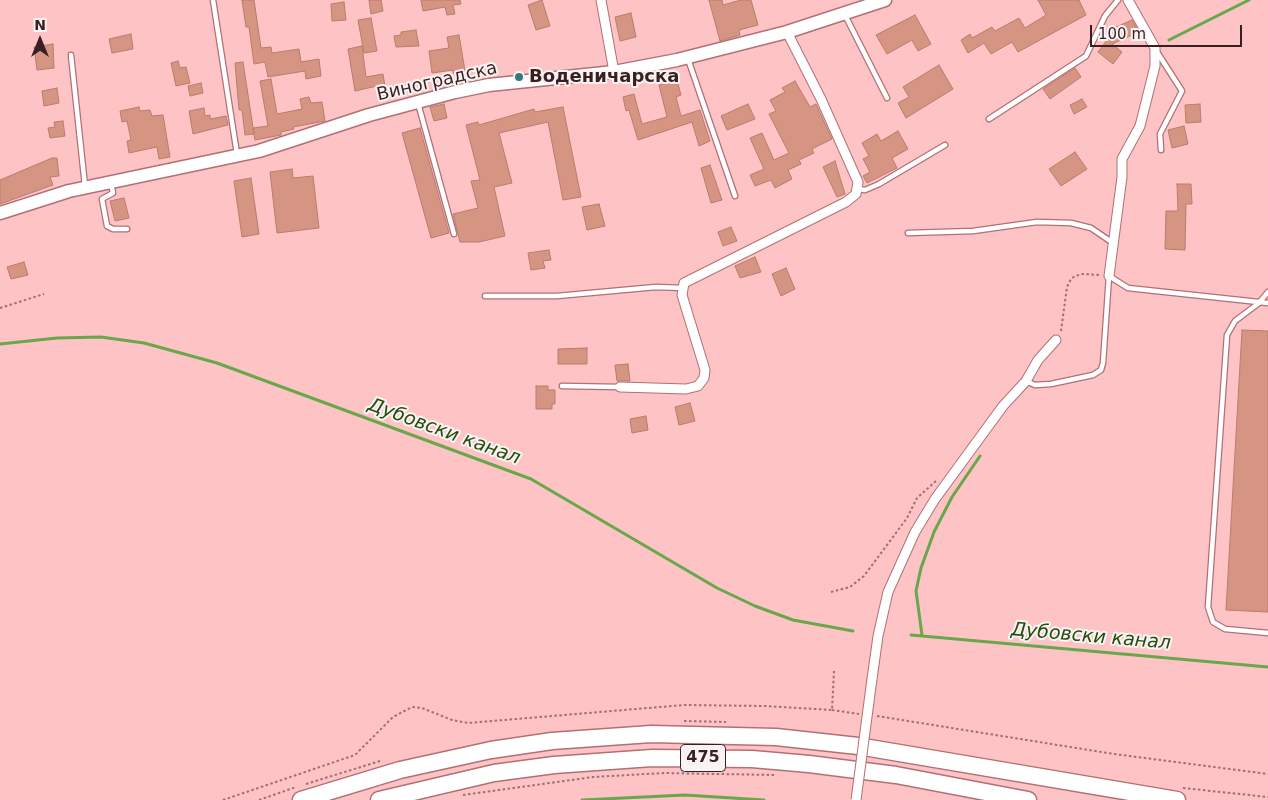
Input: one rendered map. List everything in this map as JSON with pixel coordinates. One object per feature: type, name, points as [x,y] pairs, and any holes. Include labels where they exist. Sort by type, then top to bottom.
[{"type":"highway","name":"475","points":[[301,800],[400,770],[491,750],[570,739],[651,734],[776,737],[858,746],[1177,800]]},
{"type":"highway","name":"475","points":[[379,800],[494,774],[554,765],[652,758],[743,759],[809,764],[896,775],[1028,800]]},
{"type":"street","points":[[601,0],[614,72]]},
{"type":"street","name":"Виноградска","points":[[0,213],[46,197],[279,145],[418,101],[490,85],[614,72],[687,58],[787,32],[884,0]]},
{"type":"street","points":[[1109,276],[1122,177],[1122,159],[1140,126],[1155,66],[1155,48],[1128,0]]},
{"type":"street","points":[[620,386],[686,389],[694,388],[702,382],[705,370],[682,295],[683,288],[688,280],[849,200],[858,189],[858,182],[821,99],[787,32]]},
{"type":"street","points":[[856,800],[878,636],[888,592],[915,532],[955,472],[1003,406],[1026,381],[1038,360],[1056,340]]},
{"type":"lane","points":[[213,0],[237,155]]},
{"type":"lane","points":[[989,119],[1086,56],[1105,16],[1118,0]]},
{"type":"lane","points":[[844,14],[887,98]]},
{"type":"lane","points":[[1155,48],[1182,90],[1160,134],[1161,150]]},
{"type":"lane","points":[[71,55],[85,188]]},
{"type":"lane","points":[[687,58],[734,196]]},
{"type":"lane","points":[[418,101],[454,234]]},
{"type":"lane","points":[[858,189],[864,190],[879,184],[945,145]]},
{"type":"lane","points":[[110,182],[112,193],[102,199],[107,226],[113,229],[127,229]]},
{"type":"lane","points":[[908,233],[973,232],[1037,222],[1071,223],[1091,228],[1113,243]]},
{"type":"lane","points":[[1026,381],[1035,385],[1052,384],[1093,375],[1101,370],[1109,276],[1128,288],[1268,303]]},
{"type":"lane","points":[[485,296],[557,296],[656,287],[683,288]]},
{"type":"lane","points":[[1268,292],[1259,303],[1235,321],[1227,335],[1208,606],[1213,622],[1225,629],[1268,633]]},
{"type":"lane","points":[[562,386],[620,386]]},
{"type":"path","points":[[1056,340],[1064,318],[1067,287],[1071,279],[1083,274],[1109,276]]},
{"type":"path","points":[[0,308],[44,294]]},
{"type":"path","points":[[831,592],[850,587],[864,576],[907,518],[917,498],[924,490],[955,472]]},
{"type":"path","points":[[832,710],[834,671]]},
{"type":"path","points":[[223,800],[354,755],[393,717],[412,707],[431,710],[452,720],[468,723],[684,705],[765,706],[866,714]]},
{"type":"path","points":[[874,715],[1114,754],[1268,774]]},
{"type":"path","points":[[456,796],[593,777],[664,773],[780,776]]},
{"type":"building","points":[[242,0],[254,0],[261,48],[271,47],[272,53],[299,49],[301,62],[319,59],[321,76],[306,79],[305,71],[268,77],[265,62],[254,64],[249,27],[246,27]]},
{"type":"building","points":[[369,0],[381,0],[383,11],[371,14]]},
{"type":"building","points":[[421,0],[460,0],[461,4],[453,5],[455,14],[447,15],[445,7],[423,11]]},
{"type":"building","points":[[542,0],[550,26],[536,30],[528,5]]},
{"type":"building","points":[[709,0],[722,0],[723,5],[741,0],[751,0],[758,25],[739,30],[740,35],[720,41]]},
{"type":"building","points":[[1038,0],[1079,0],[1086,15],[1018,52],[1012,42],[991,54],[984,43],[968,53],[961,40],[970,34],[972,38],[992,27],[995,31],[1019,18],[1025,28],[1046,15]]},
{"type":"building","points":[[344,2],[346,20],[332,21],[331,4]]},
{"type":"building","points":[[631,13],[636,37],[620,41],[615,17]]},
{"type":"building","points":[[915,15],[931,44],[918,51],[912,40],[887,54],[876,35]]},
{"type":"building","points":[[371,18],[377,51],[364,53],[358,20]]},
{"type":"building","points":[[1132,20],[1139,32],[1112,44],[1122,52],[1113,64],[1098,52],[1110,36],[1107,31]]},
{"type":"building","points":[[416,30],[419,46],[396,47],[394,36],[401,35],[401,32]]},
{"type":"building","points":[[131,34],[133,49],[112,53],[109,39]]},
{"type":"building","points":[[459,35],[465,71],[453,73],[453,70],[432,73],[429,51],[449,48],[447,37]]},
{"type":"building","points":[[53,44],[54,68],[37,70],[34,47]]},
{"type":"building","points":[[362,46],[366,77],[383,74],[387,99],[379,100],[377,86],[355,91],[348,49]]},
{"type":"building","points":[[178,61],[180,68],[186,67],[190,83],[176,86],[171,63]]},
{"type":"building","points":[[243,62],[254,134],[245,135],[242,110],[239,110],[235,63]]},
{"type":"building","points":[[939,65],[953,89],[906,118],[898,103],[909,97],[903,87]]},
{"type":"building","points":[[1075,68],[1081,77],[1050,99],[1043,89]]},
{"type":"building","points":[[271,79],[277,114],[302,109],[300,99],[309,97],[311,103],[322,102],[325,121],[293,127],[294,129],[281,132],[281,135],[255,140],[253,128],[268,126],[260,81]]},
{"type":"building","points":[[677,80],[681,95],[676,97],[681,116],[700,110],[710,141],[699,146],[692,122],[638,140],[629,110],[626,111],[623,97],[634,94],[642,124],[667,117],[659,85]]},
{"type":"building","points":[[795,81],[810,107],[816,104],[832,139],[812,149],[814,153],[799,160],[801,164],[788,170],[792,179],[775,188],[771,180],[755,186],[750,175],[764,169],[750,138],[762,133],[774,160],[789,153],[769,114],[776,111],[770,100],[785,92],[782,88]]},
{"type":"building","points":[[201,83],[203,93],[190,96],[188,86]]},
{"type":"building","points":[[57,88],[59,103],[44,106],[42,91]]},
{"type":"building","points":[[1082,99],[1087,107],[1074,114],[1070,105]]},
{"type":"building","points":[[444,104],[447,118],[434,121],[430,107]]},
{"type":"building","points":[[748,104],[755,119],[727,130],[721,116]]},
{"type":"building","points":[[1200,104],[1201,122],[1186,123],[1185,105]]},
{"type":"building","points":[[139,107],[140,111],[150,110],[152,116],[163,115],[170,157],[159,159],[157,147],[129,153],[127,141],[131,140],[127,121],[122,122],[120,111]]},
{"type":"building","points":[[563,107],[581,197],[563,200],[548,122],[499,133],[512,183],[494,187],[505,236],[479,242],[460,242],[453,214],[478,208],[471,181],[480,180],[466,125],[478,122],[479,125],[534,109],[535,112]]},
{"type":"building","points":[[204,108],[205,116],[210,115],[210,119],[226,116],[228,125],[193,134],[189,111]]},
{"type":"building","points":[[63,121],[65,136],[50,138],[48,128],[55,127],[54,122]]},
{"type":"building","points":[[1184,126],[1188,144],[1172,148],[1168,130]]},
{"type":"building","points":[[420,128],[449,233],[431,238],[402,133]]},
{"type":"building","points":[[898,131],[908,149],[892,158],[897,168],[867,183],[863,176],[870,172],[863,159],[869,156],[862,143],[877,134],[881,141]]},
{"type":"building","points":[[1075,152],[1087,169],[1061,186],[1049,169]]},
{"type":"building","points":[[52,158],[57,158],[59,176],[50,177],[53,185],[0,204],[0,180]]},
{"type":"building","points":[[835,161],[845,194],[837,197],[823,167]]},
{"type":"building","points":[[710,165],[722,200],[711,203],[701,168]]},
{"type":"building","points":[[292,169],[293,178],[313,176],[319,228],[277,233],[270,172]]},
{"type":"building","points":[[251,178],[259,234],[242,237],[234,181]]},
{"type":"building","points":[[1177,184],[1191,184],[1192,204],[1186,204],[1185,250],[1165,249],[1166,211],[1178,211]]},
{"type":"building","points":[[124,198],[129,218],[115,221],[110,201]]},
{"type":"building","points":[[599,204],[605,226],[587,230],[582,207]]},
{"type":"building","points":[[731,227],[737,241],[723,246],[718,232]]},
{"type":"building","points":[[549,250],[551,260],[543,261],[545,268],[531,270],[528,253]]},
{"type":"building","points":[[755,257],[761,272],[740,278],[735,266]]},
{"type":"building","points":[[24,262],[28,275],[11,279],[7,267]]},
{"type":"building","points":[[786,268],[795,289],[781,296],[772,274]]},
{"type":"building","points":[[1242,330],[1268,331],[1268,612],[1226,610]]},
{"type":"building","points":[[587,348],[587,364],[558,364],[558,349]]},
{"type":"building","points":[[628,364],[630,381],[617,381],[615,365]]},
{"type":"building","points":[[536,386],[548,386],[548,390],[555,390],[555,404],[552,404],[552,409],[536,409]]},
{"type":"building","points":[[690,403],[695,421],[679,425],[675,407]]},
{"type":"building","points":[[646,416],[648,430],[632,433],[630,419]]},
{"type":"waterway","points":[[1169,40],[1249,0]]},
{"type":"waterway","name":"Дубовски канал","points":[[0,344],[57,338],[101,337],[144,343],[217,363],[531,479],[717,588],[755,606],[793,620],[853,631]]},
{"type":"waterway","points":[[922,635],[916,591],[921,568],[934,532],[952,497],[980,456]]},
{"type":"waterway","name":"Дубовски канал","points":[[911,635],[1268,667]]},
{"type":"waterway","points":[[582,800],[685,795],[764,800]]},
{"type":"place","name":"Воденичарска","points":[[519,77]]}]
